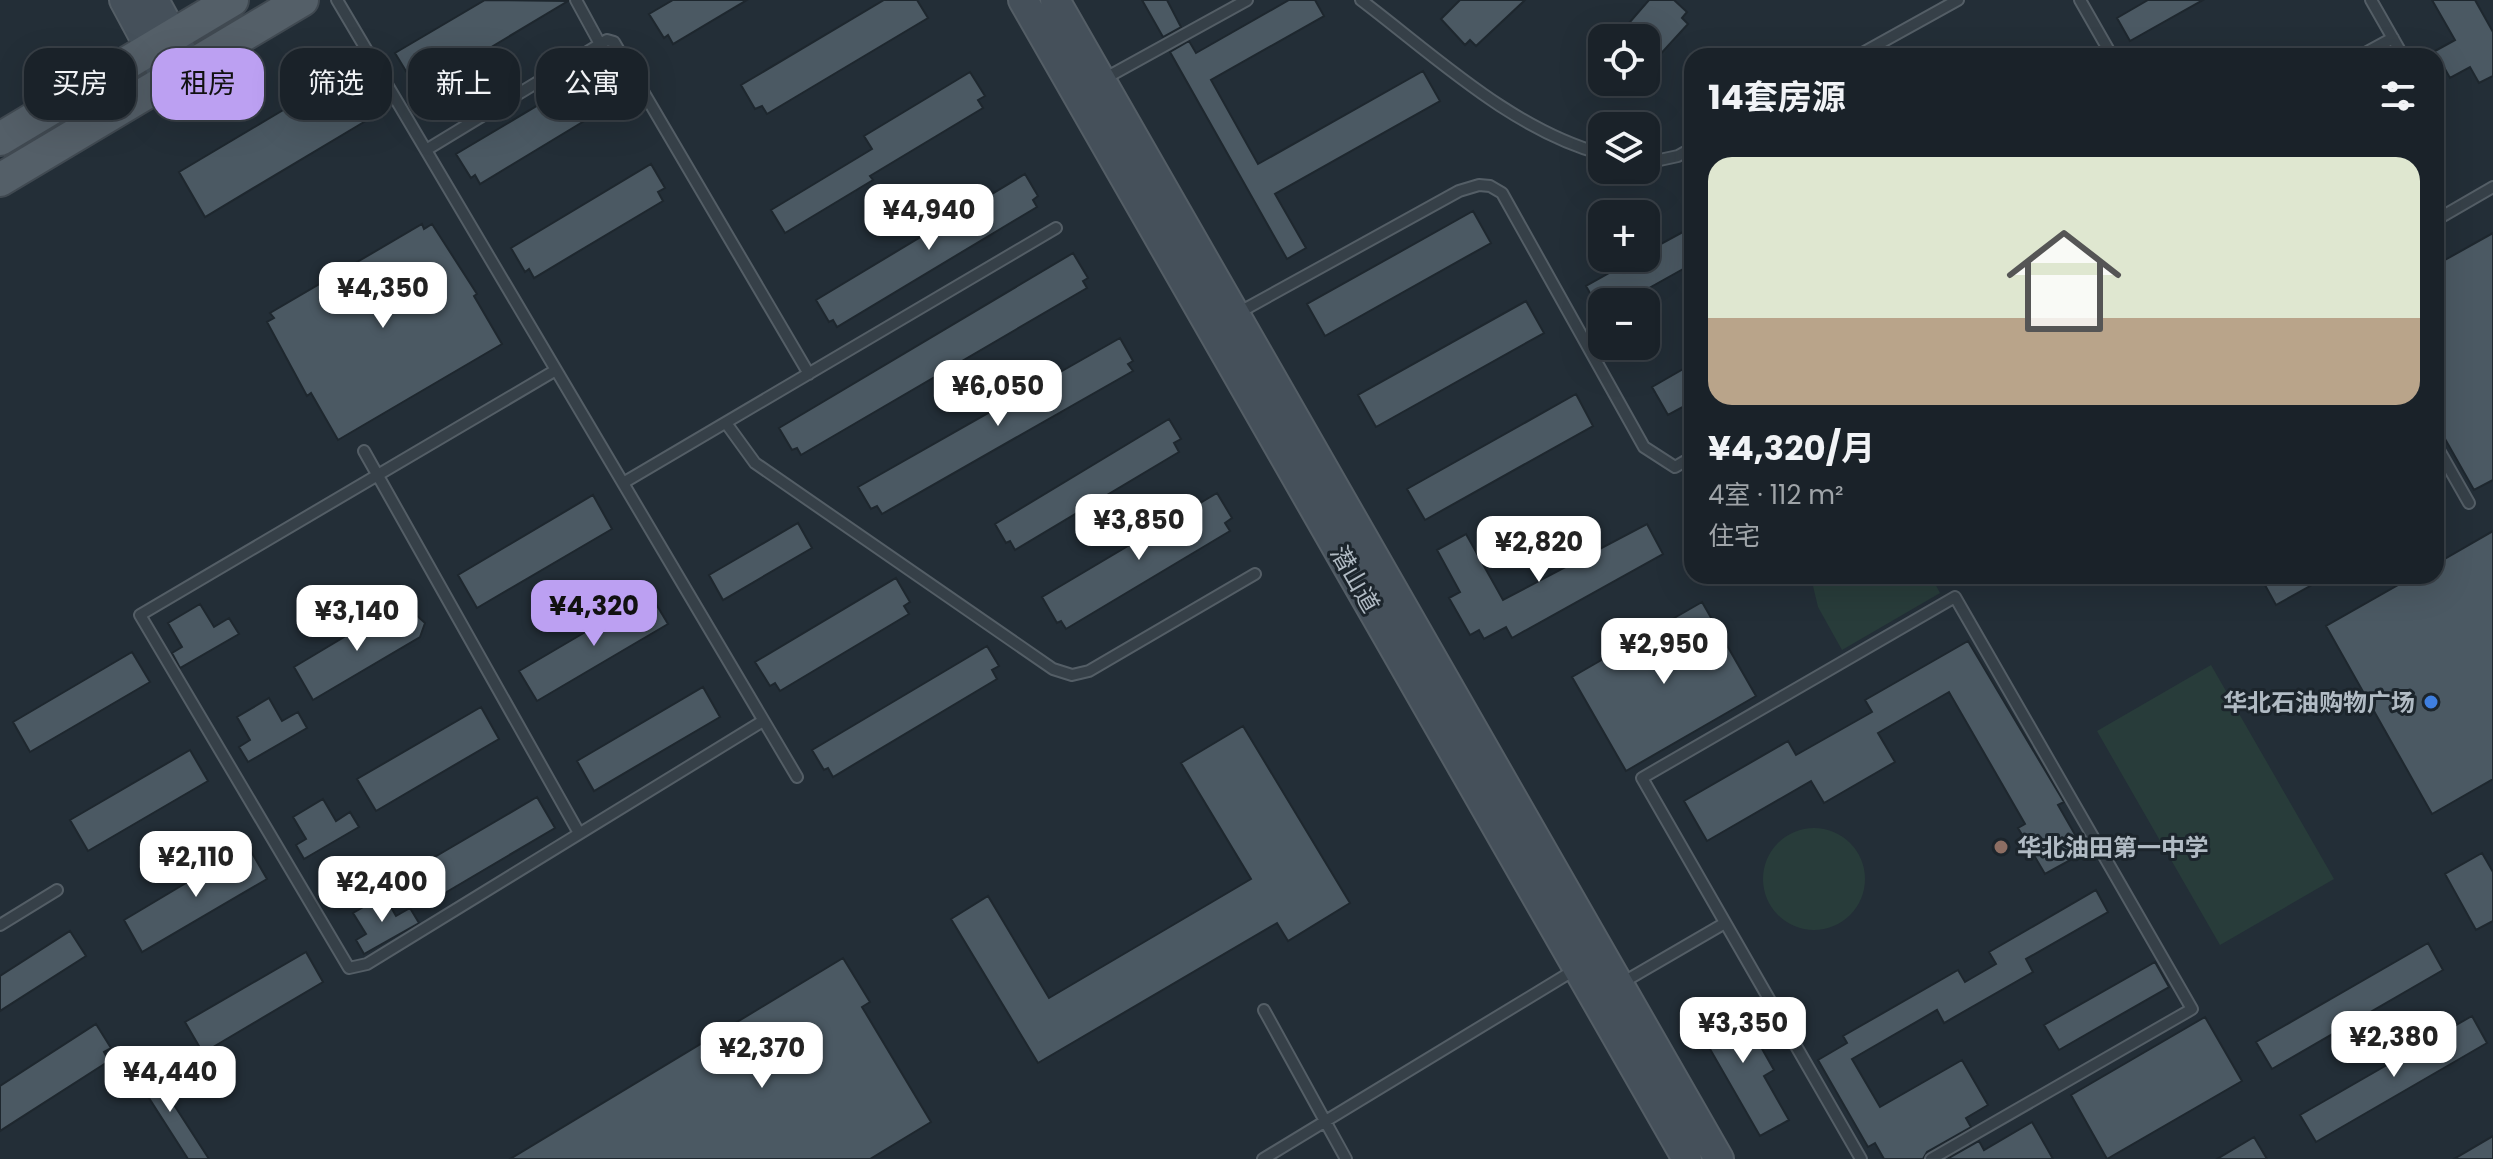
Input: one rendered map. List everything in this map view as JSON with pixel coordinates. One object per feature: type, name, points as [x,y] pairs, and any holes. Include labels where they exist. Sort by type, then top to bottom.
[{"type":"main road","points":[[124,0],[164,48]]},
{"type":"main road","points":[[154,0],[161,42]]},
{"type":"main road","points":[[0,139],[232,0]]},
{"type":"main road","points":[[220,48],[302,0]]},
{"type":"main road","name":"潜山道","points":[[1023,0],[1687,1159]]},
{"type":"main road","name":"潜山道","points":[[1055,0],[1719,1159]]},
{"type":"main road","points":[[0,180],[152,89]]},
{"type":"lane","points":[[337,0],[797,777]]},
{"type":"lane","points":[[576,0],[600,44]]},
{"type":"lane","points":[[1101,81],[1247,0]]},
{"type":"lane","points":[[1361,0],[1520,118],[1573,146],[1588,150]]},
{"type":"lane","points":[[1871,48],[1958,0]]},
{"type":"lane","points":[[2080,0],[2107,48]]},
{"type":"lane","points":[[2371,0],[2399,48]]},
{"type":"lane","points":[[2375,48],[2393,38]]},
{"type":"lane","points":[[426,150],[600,44],[607,40],[614,42],[809,374]]},
{"type":"lane","points":[[1660,160],[1684,153]]},
{"type":"lane","points":[[1235,315],[1459,191],[1490,186],[1502,193],[1644,447],[1675,467],[1684,462]]},
{"type":"lane","points":[[2444,215],[2493,187]]},
{"type":"lane","points":[[623,483],[1056,228]]},
{"type":"lane","points":[[556,370],[140,615],[349,968],[367,964],[763,721]]},
{"type":"lane","points":[[726,423],[755,463],[1053,669],[1072,675],[1089,671],[1255,574]]},
{"type":"lane","points":[[364,451],[579,833]]},
{"type":"lane","points":[[2444,459],[2469,503]]},
{"type":"lane","points":[[1861,1159],[1642,778],[1955,597],[2192,1009],[1931,1159]]},
{"type":"lane","points":[[0,925],[57,890]]},
{"type":"lane","points":[[1619,984],[1725,923]]},
{"type":"lane","points":[[1263,1159],[1578,968]]},
{"type":"lane","points":[[1264,1010],[1346,1159]]},
{"type":"green space","points":[[1935,584],[1940,593],[1842,650],[1818,607],[1813,586]]},
{"type":"green space","points":[[2211,665],[2334,879],[2220,945],[2097,731]]},
{"type":"green space","points":[[1814,828],[1833,832],[1850,843],[1861,860],[1865,879],[1861,898],[1850,915],[1833,926],[1814,930],[1795,926],[1778,915],[1767,898],[1763,879],[1767,860],[1778,843],[1795,832]]},
{"type":"building","points":[[485,0],[568,1],[490,48],[408,48],[408,74],[395,53]]},
{"type":"building","points":[[673,0],[747,0],[673,44],[668,35],[664,38],[649,14]]},
{"type":"building","points":[[884,0],[917,0],[928,18],[767,114],[762,106],[755,109],[741,85]]},
{"type":"building","points":[[1142,0],[1167,0],[1181,27],[1163,37]]},
{"type":"building","points":[[1289,0],[1315,0],[1324,16],[1211,80],[1258,164],[1423,71],[1440,101],[1275,194],[1306,248],[1287,259],[1170,52],[1189,41],[1196,53]]},
{"type":"building","points":[[1460,0],[1525,0],[1476,46],[1470,40],[1465,45],[1441,19]]},
{"type":"building","points":[[1649,0],[1674,0],[1687,12],[1682,18],[1688,24],[1660,55],[1660,24],[1628,24]]},
{"type":"building","points":[[2148,0],[2203,0],[2130,41],[2117,18]]},
{"type":"building","points":[[2432,0],[2475,0],[2493,32],[2493,76],[2479,83],[2470,67],[2450,78],[2444,67],[2444,48],[2440,48],[2455,40]]},
{"type":"building","points":[[970,72],[985,96],[978,100],[983,108],[870,176],[873,180],[785,233],[771,210],[872,149],[864,136]]},
{"type":"building","points":[[536,106],[536,120],[586,120],[480,184],[475,175],[471,178],[456,154],[513,120],[520,120],[520,116]]},
{"type":"building","points":[[280,112],[280,120],[367,120],[205,217],[179,172]]},
{"type":"building","points":[[651,164],[665,188],[658,192],[663,201],[534,278],[529,269],[525,272],[511,248]]},
{"type":"building","points":[[1025,174],[1038,196],[1033,200],[1037,207],[837,327],[833,320],[829,322],[816,300]]},
{"type":"building","points":[[1473,211],[1491,243],[1325,336],[1307,304]]},
{"type":"building","points":[[422,224],[424,229],[432,224],[477,294],[474,296],[502,344],[338,440],[311,393],[307,396],[267,322],[274,318],[270,313]]},
{"type":"building","points":[[1684,231],[1684,268],[1649,288],[1588,290],[1586,286],[1611,272],[1660,272],[1660,244]]},
{"type":"building","points":[[2493,233],[2493,480],[2474,490],[2444,437],[2444,261]]},
{"type":"building","points":[[1073,253],[1088,278],[1083,281],[1087,288],[801,455],[797,448],[792,450],[779,428]]},
{"type":"building","points":[[1526,301],[1544,333],[1376,427],[1358,395]]},
{"type":"building","points":[[1120,338],[1133,361],[1128,364],[1133,371],[882,514],[877,506],[871,509],[858,487]]},
{"type":"building","points":[[1684,369],[1684,406],[1668,415],[1652,387]]},
{"type":"building","points":[[1576,394],[1593,426],[1425,520],[1407,489]]},
{"type":"building","points":[[1169,419],[1181,439],[1174,443],[1179,452],[1015,550],[1010,541],[1006,543],[995,524]]},
{"type":"building","points":[[1217,493],[1232,518],[1225,523],[1230,531],[1066,629],[1061,621],[1057,623],[1042,597]]},
{"type":"building","points":[[593,495],[612,529],[477,608],[458,575]]},
{"type":"building","points":[[798,523],[812,548],[723,600],[709,575]]},
{"type":"building","points":[[1647,524],[1663,554],[1512,638],[1506,627],[1484,639],[1479,630],[1470,635],[1449,598],[1460,592],[1437,550],[1466,534],[1503,600]]},
{"type":"building","name":"华北石油购物广场","points":[[2493,531],[2493,779],[2432,814],[2326,626],[2400,584],[2444,584],[2444,559]]},
{"type":"building","points":[[896,578],[910,602],[904,606],[909,614],[780,691],[775,683],[770,686],[755,662]]},
{"type":"building","points":[[2264,584],[2314,584],[2276,605]]},
{"type":"building","points":[[650,594],[668,624],[537,701],[519,671]]},
{"type":"building","points":[[1702,602],[1756,696],[1626,771],[1572,677]]},
{"type":"building","points":[[200,604],[214,627],[229,618],[239,634],[180,668],[172,653],[182,647],[168,623]]},
{"type":"building","points":[[413,612],[425,623],[420,637],[313,700],[294,667],[381,615],[386,624]]},
{"type":"building","points":[[1968,641],[2064,802],[2058,805],[2085,852],[2045,874],[2018,828],[2025,824],[1949,692],[1878,733],[1895,762],[1824,803],[1811,781],[1707,841],[1684,801],[1788,741],[1796,755],[1872,712],[1865,700]]},
{"type":"building","points":[[987,646],[999,666],[992,670],[997,679],[833,777],[828,768],[824,770],[812,750]]},
{"type":"building","points":[[132,652],[150,682],[30,752],[13,722]]},
{"type":"building","points":[[703,687],[720,717],[594,791],[577,761]]},
{"type":"building","points":[[269,698],[282,721],[298,712],[307,728],[248,762],[239,747],[250,740],[237,717]]},
{"type":"building","points":[[481,707],[499,739],[376,811],[357,779]]},
{"type":"building","points":[[1243,726],[1350,903],[1288,941],[1277,923],[1038,1063],[951,919],[988,896],[1049,998],[1251,879],[1181,763]]},
{"type":"building","points":[[190,750],[208,781],[88,851],[70,820]]},
{"type":"building","points":[[537,797],[555,828],[428,903],[409,872]]},
{"type":"building","points":[[323,799],[336,821],[350,812],[359,827],[304,859],[296,845],[306,839],[293,817]]},
{"type":"building","points":[[248,846],[267,879],[142,952],[124,920]]},
{"type":"building","points":[[2482,853],[2493,872],[2493,921],[2476,930],[2445,874]]},
{"type":"building","points":[[2096,890],[2108,912],[2026,959],[2033,972],[1944,1023],[1937,1010],[1852,1059],[1880,1107],[1962,1060],[1988,1105],[1966,1118],[1971,1127],[1927,1152],[1923,1159],[1884,1159],[1875,1143],[1868,1147],[1818,1060],[1847,1043],[1843,1036],[1958,970],[1965,982],[1996,964],[1989,952]]},
{"type":"building","points":[[384,895],[396,916],[410,908],[419,923],[364,954],[356,940],[366,934],[353,913]]},
{"type":"building","points":[[70,931],[86,956],[0,1011],[0,976]]},
{"type":"building","points":[[2428,943],[2443,970],[2272,1069],[2256,1042]]},
{"type":"building","points":[[306,952],[323,982],[203,1053],[185,1022]]},
{"type":"building","points":[[843,958],[870,1002],[862,1007],[931,1122],[870,1159],[510,1159]]},
{"type":"building","points":[[2155,962],[2169,987],[2059,1050],[2044,1025]]},
{"type":"building","points":[[1735,1001],[1774,1070],[1764,1076],[1789,1120],[1760,1136],[1695,1023]]},
{"type":"building","points":[[2472,1016],[2487,1043],[2316,1142],[2300,1115]]},
{"type":"building","points":[[2205,1017],[2242,1081],[2107,1159],[2071,1095]]},
{"type":"building","points":[[96,1024],[111,1048],[104,1052],[109,1061],[0,1131],[0,1086]]},
{"type":"building","points":[[147,1063],[209,1159],[188,1159],[133,1073]]},
{"type":"building","points":[[2032,1122],[2053,1159],[1947,1159],[1979,1141],[1984,1150]]},
{"type":"building","points":[[2493,1136],[2493,1159],[2454,1159]]},
{"type":"building","points":[[2254,1137],[2267,1159],[2217,1159]]},
{"type":"place","name":"华北石油购物广场","points":[[2431,702]]},
{"type":"place","name":"华北油田第一中学","points":[[2001,847]]}]
